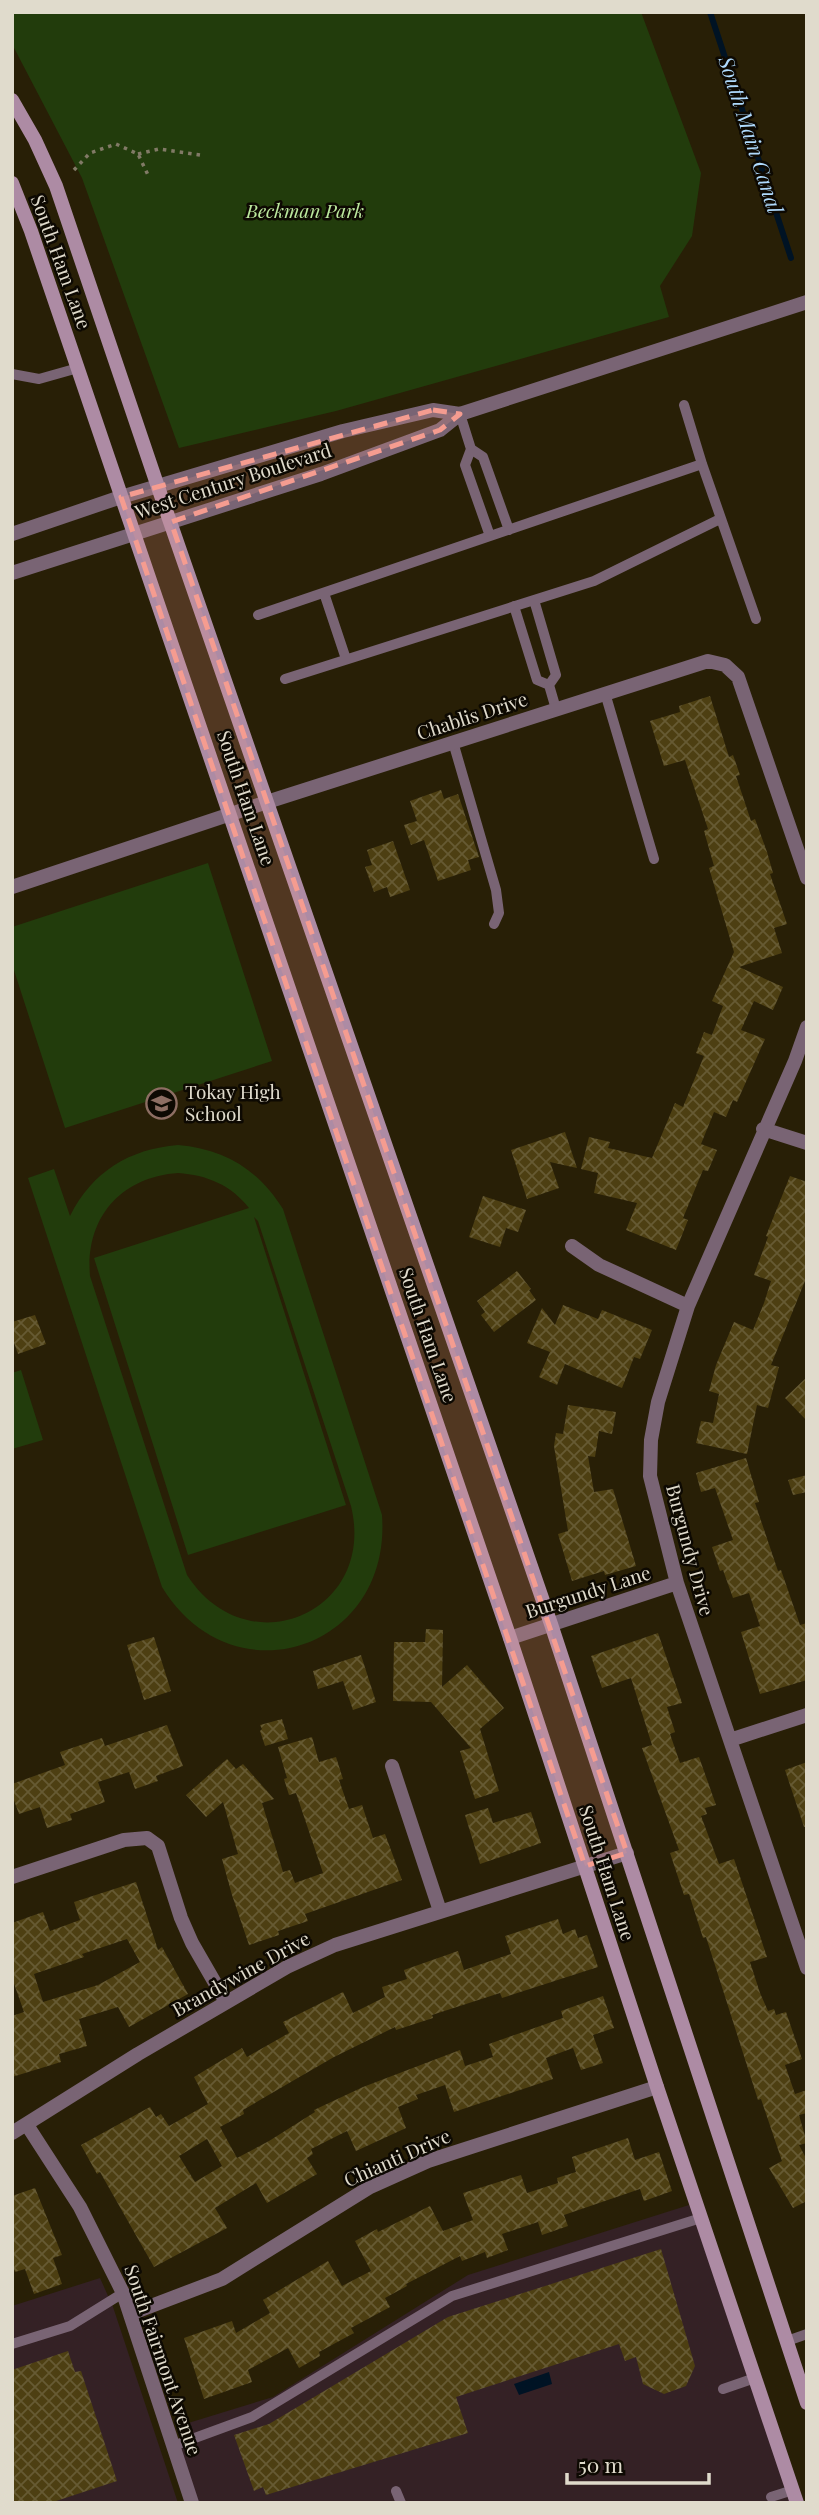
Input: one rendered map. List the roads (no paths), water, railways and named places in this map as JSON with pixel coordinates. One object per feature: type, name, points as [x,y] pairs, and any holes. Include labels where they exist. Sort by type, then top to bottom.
[{"type":"main road","name":"South Ham Lane","points":[[12,100],[36,139],[56,186],[551,1624],[807,2403]]},
{"type":"main road","name":"South Ham Lane","points":[[12,183],[32,231],[510,1638],[795,2496]]},
{"type":"street","name":"West Century Boulevard","points":[[12,573],[321,474],[440,430],[460,414],[807,302]]},
{"type":"street","name":"West Century Boulevard","points":[[12,534],[121,497],[369,425],[433,410],[460,414]]},
{"type":"street","name":"Chablis Drive","points":[[231,814],[708,661],[725,665],[738,677],[807,878]]},
{"type":"street","points":[[12,887],[231,814]]},
{"type":"street","name":"Burgundy Drive","points":[[807,1027],[795,1061],[763,1129],[688,1306],[658,1402],[651,1440],[650,1476],[677,1583],[807,1968]]},
{"type":"street","points":[[763,1129],[807,1143]]},
{"type":"street","points":[[572,1246],[599,1265],[688,1306]]},
{"type":"street","name":"Burgundy Lane","points":[[510,1638],[677,1583]]},
{"type":"street","points":[[730,1740],[807,1715]]},
{"type":"street","points":[[392,1766],[440,1911]]},
{"type":"street","points":[[12,1877],[124,1840],[147,1838],[158,1846],[181,1918],[226,2003]]},
{"type":"street","name":"Brandywine Drive","points":[[12,2133],[138,2054],[287,1967],[335,1945],[627,1853]]},
{"type":"street","name":"Chianti Drive","points":[[130,2314],[222,2278],[370,2187],[428,2161],[657,2087]]},
{"type":"street","name":"South Fairmont Avenue","points":[[27,2125],[80,2207],[123,2293],[192,2503]]},
{"type":"lane","points":[[12,373],[39,379],[78,368]]},
{"type":"lane","points":[[684,405],[720,519],[756,619]]},
{"type":"lane","points":[[460,414],[471,449],[465,465],[490,536]]},
{"type":"lane","points":[[471,449],[483,457],[509,530]]},
{"type":"lane","points":[[258,615],[702,464]]},
{"type":"lane","points":[[285,679],[594,581],[720,519]]},
{"type":"lane","points":[[324,593],[346,659]]},
{"type":"lane","points":[[534,600],[556,675],[549,685]]},
{"type":"lane","points":[[514,606],[537,680],[549,685]]},
{"type":"lane","points":[[549,685],[556,709]]},
{"type":"lane","points":[[605,693],[654,859]]},
{"type":"lane","points":[[453,742],[496,890],[499,913],[494,924]]},
{"type":"lane","points":[[173,2445],[251,2417],[452,2296],[701,2218]]},
{"type":"lane","points":[[12,2344],[70,2326],[123,2293]]},
{"type":"lane","points":[[787,2341],[807,2334]]},
{"type":"lane","points":[[723,2389],[755,2378]]},
{"type":"lane","points":[[396,2491],[401,2503]]},
{"type":"lane","points":[[771,2497],[795,2496]]},
{"type":"water","points":[[549,2372],[552,2384],[519,2395],[514,2384]]},
{"type":"waterway","name":"South Main Canal","points":[[710,12],[791,258]]},
{"type":"place","name":"Tokay High School","points":[[162,1103]]},
{"type":"park label","name":"Beckman Park","points":[[305,211]]}]
